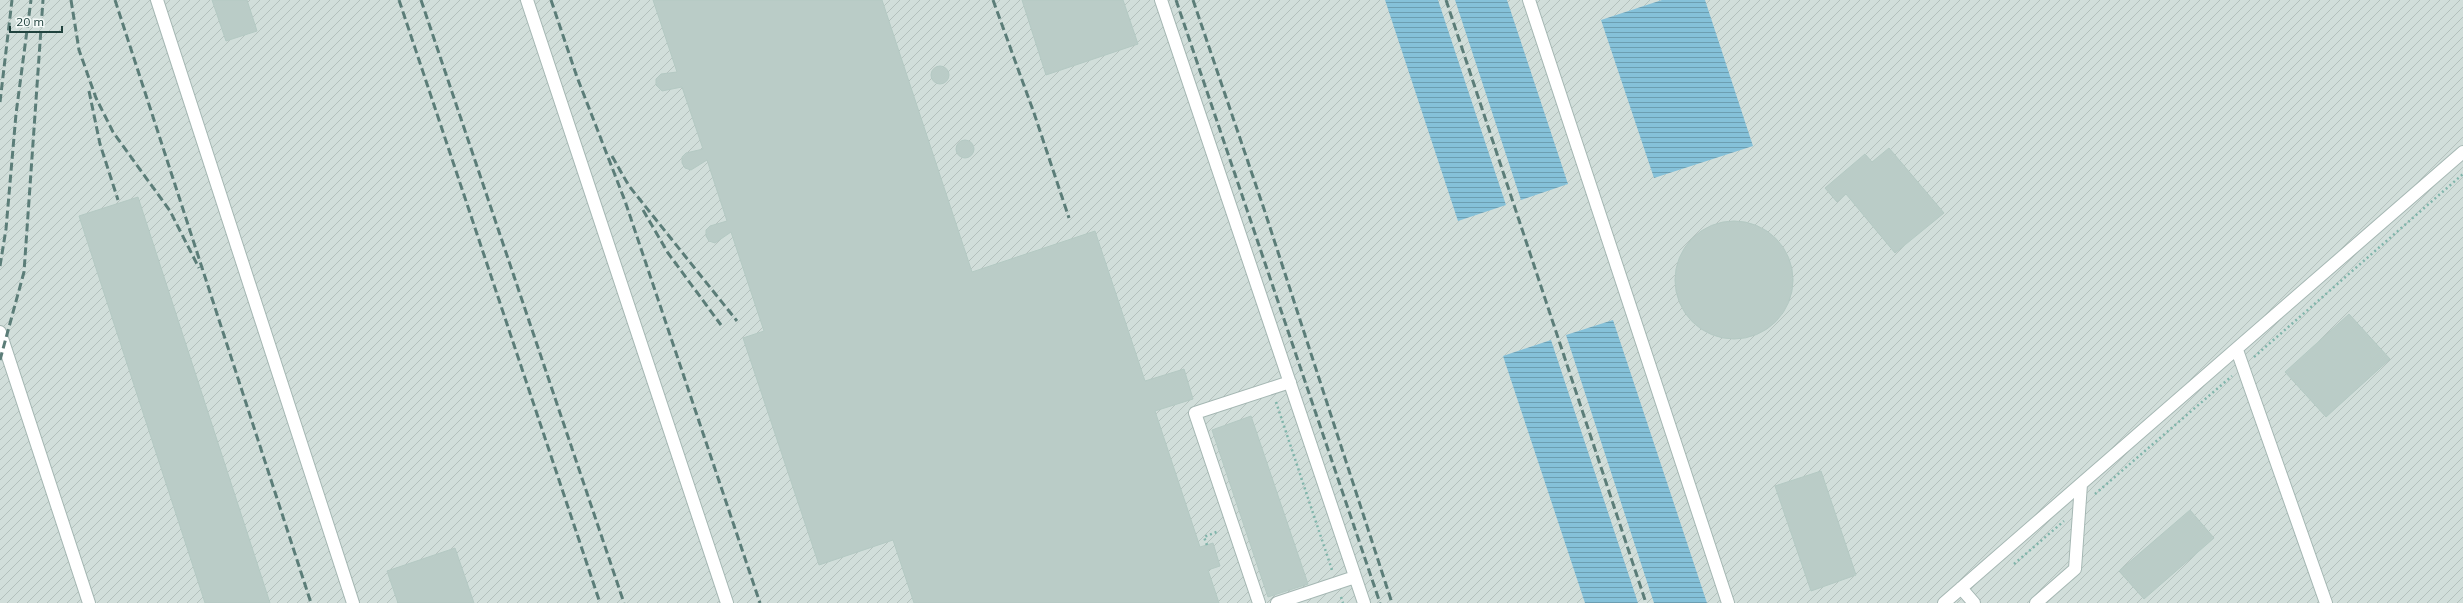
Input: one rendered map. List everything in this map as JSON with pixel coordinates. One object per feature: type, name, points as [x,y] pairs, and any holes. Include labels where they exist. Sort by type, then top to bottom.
[{"type":"street","points":[[157,0],[353,603]]},
{"type":"street","points":[[528,0],[727,603]]},
{"type":"street","points":[[1161,0],[1364,603]]},
{"type":"street","points":[[1529,0],[1728,603]]},
{"type":"street","points":[[1944,603],[2237,350],[2463,152]]},
{"type":"street","points":[[0,332],[89,603]]},
{"type":"street","points":[[2237,350],[2326,603]]},
{"type":"street","points":[[1259,603],[1195,413],[1290,382]]},
{"type":"street","points":[[2036,603],[2075,569],[2081,484]]},
{"type":"street","points":[[1277,603],[1355,577]]},
{"type":"street","points":[[1961,588],[1974,603]]},
{"type":"path","points":[[2008,569],[2243,367],[2463,174]]},
{"type":"path","points":[[1272,388],[1343,603]]},
{"type":"path","points":[[1204,536],[1207,545]]},
{"type":"shaded area","points":[[0,0],[2463,0],[2463,603],[0,603]]},
{"type":"water","points":[[1385,0],[1438,0],[1506,205],[1458,221]]},
{"type":"water","points":[[1455,0],[1507,0],[1568,184],[1521,200]]},
{"type":"water","points":[[1662,0],[1705,0],[1753,146],[1654,178],[1601,20]]},
{"type":"water","points":[[1613,320],[1707,603],[1654,603],[1566,335]]},
{"type":"water","points":[[1551,340],[1638,603],[1585,603],[1503,356]]},
{"type":"building","points":[[212,0],[247,0],[257,31],[226,41]]},
{"type":"building","points":[[653,0],[882,0],[972,272],[1095,231],[1145,381],[1184,369],[1193,399],[1155,411],[1200,547],[1213,543],[1220,566],[1208,570],[1219,603],[914,603],[893,540],[819,565],[743,338],[764,331],[731,232],[715,243],[709,241],[706,236],[706,230],[710,226],[727,221],[707,160],[691,170],[685,168],[682,163],[682,157],[686,153],[703,149],[682,87],[662,91],[656,85],[656,79],[661,74],[677,72]]},
{"type":"building","points":[[1022,0],[1123,0],[1138,44],[1046,75]]},
{"type":"building","points":[[940,66],[946,69],[949,75],[946,81],[940,84],[934,81],[931,75],[934,69]]},
{"type":"building","points":[[965,140],[971,143],[974,149],[971,155],[965,158],[959,155],[956,149],[959,143]]},
{"type":"building","points":[[1889,148],[1944,213],[1895,253],[1846,194],[1837,202],[1825,188],[1865,154],[1872,162]]},
{"type":"building","points":[[138,197],[270,603],[205,603],[79,216]]},
{"type":"building","points":[[1734,221],[1757,225],[1776,238],[1789,257],[1793,280],[1789,303],[1776,322],[1757,335],[1734,339],[1711,335],[1692,322],[1679,303],[1675,280],[1679,257],[1692,238],[1711,225]]},
{"type":"building","points":[[2349,314],[2390,359],[2326,417],[2285,372]]},
{"type":"building","points":[[1251,416],[1308,584],[1268,597],[1212,430]]},
{"type":"building","points":[[1821,471],[1856,575],[1811,591],[1775,486]]},
{"type":"building","points":[[2190,510],[2214,538],[2144,599],[2119,571]]},
{"type":"building","points":[[455,548],[474,603],[398,603],[387,571]]},
{"type":"railway","points":[[0,102],[12,0]]},
{"type":"railway","points":[[0,266],[6,229],[16,114],[31,0]]},
{"type":"railway","points":[[0,360],[24,272],[43,0]]},
{"type":"railway","points":[[71,0],[79,50],[96,98],[113,132],[170,211],[199,268]]},
{"type":"railway","points":[[115,0],[311,603]]},
{"type":"railway","points":[[399,0],[600,603]]},
{"type":"railway","points":[[421,0],[624,603]]},
{"type":"railway","points":[[551,0],[577,77],[625,201],[760,603]]},
{"type":"railway","points":[[993,0],[1034,113],[1069,218]]},
{"type":"railway","points":[[1176,0],[1380,603]]},
{"type":"railway","points":[[1193,0],[1264,209],[1392,603]]},
{"type":"railway","points":[[1446,0],[1646,603]]},
{"type":"railway","points":[[89,91],[100,144],[118,200]]},
{"type":"railway","points":[[612,156],[629,186],[737,321]]},
{"type":"railway","points":[[643,210],[668,253],[721,325]]}]
